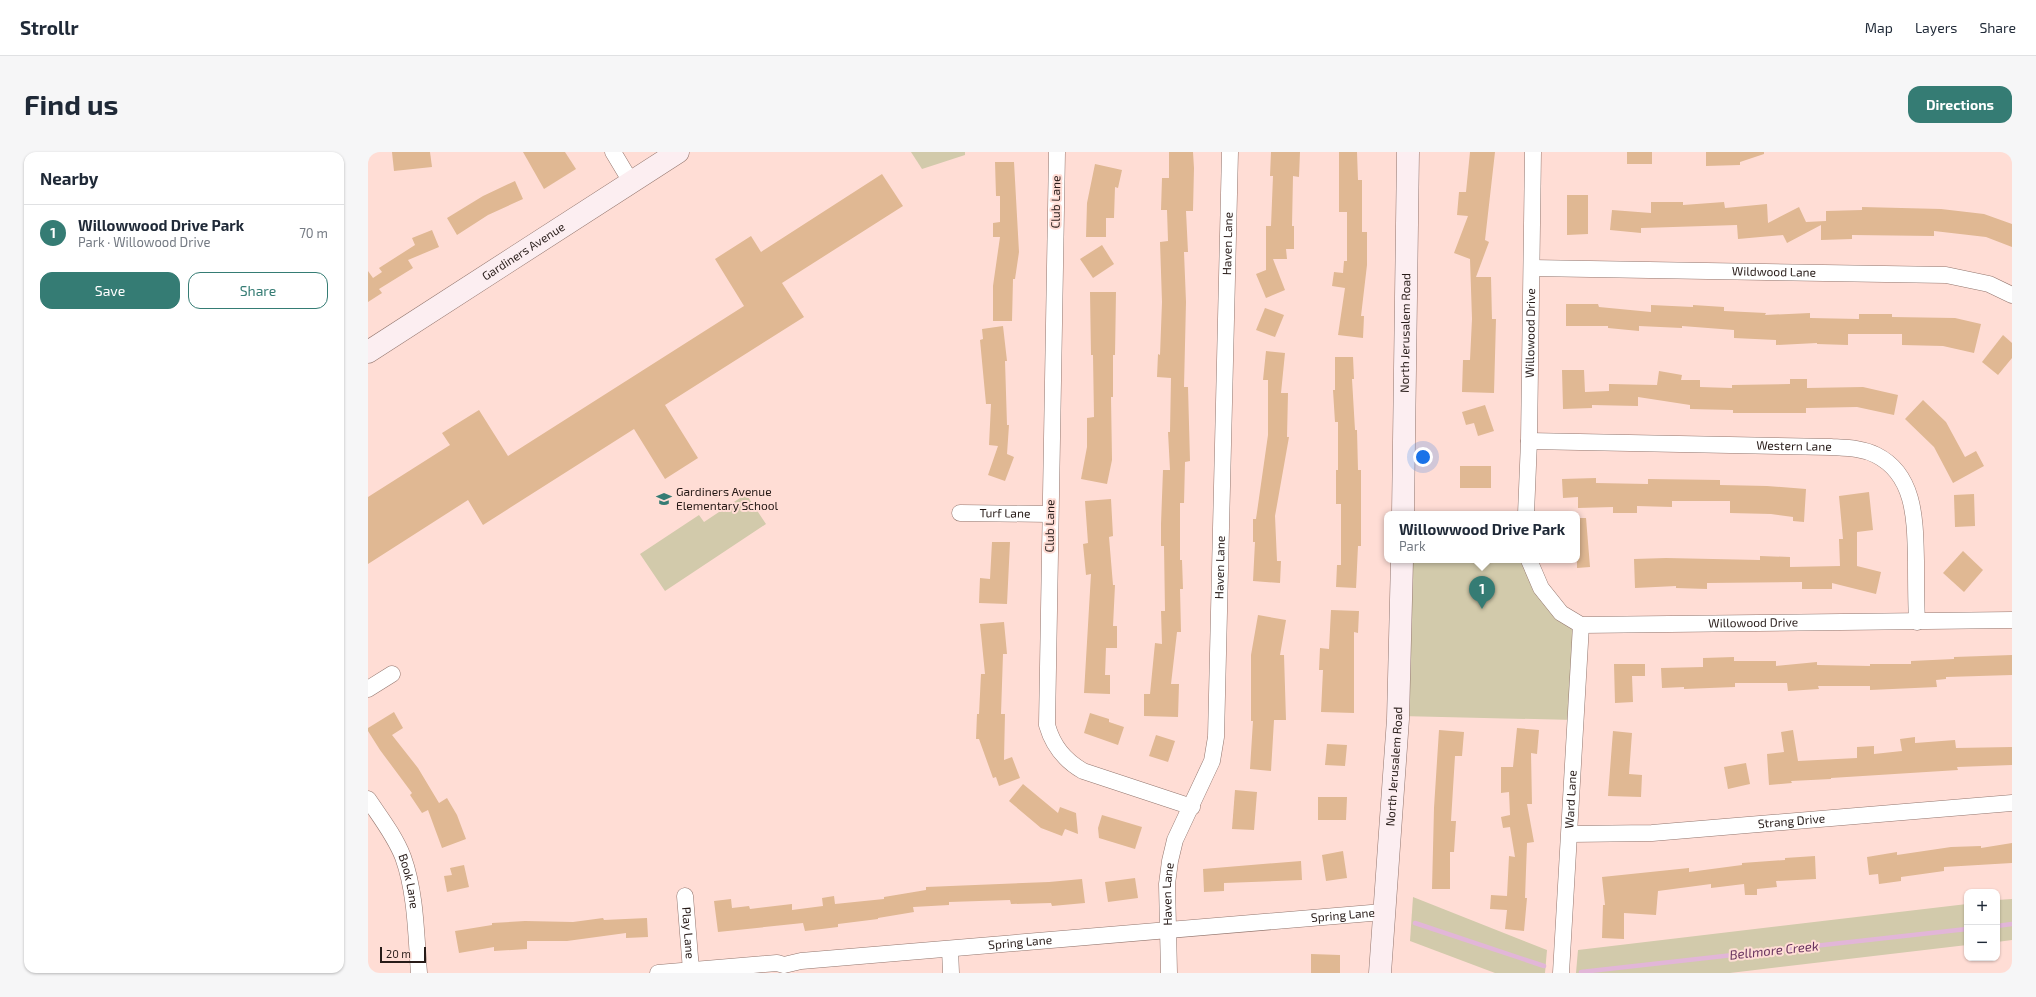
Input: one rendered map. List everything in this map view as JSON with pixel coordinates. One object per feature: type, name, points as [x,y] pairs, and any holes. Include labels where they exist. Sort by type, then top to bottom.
[{"type":"main road","name":"Gardiners Avenue","points":[[368,352],[678,152]]},
{"type":"main road","name":"North Jerusalem Road","points":[[1403,511],[1408,152]]},
{"type":"main road","name":"North Jerusalem Road","points":[[1380,973],[1383,912],[1398,719],[1402,563]]},
{"type":"street","points":[[612,152],[632,182]]},
{"type":"street","name":"Club Lane","points":[[1058,152],[1046,705],[1047,725],[1052,741],[1070,763],[1083,771],[1192,807]]},
{"type":"street","name":"Haven Lane","points":[[1169,973],[1168,884],[1170,861],[1175,840],[1192,807],[1212,761],[1216,737],[1230,152]]},
{"type":"street","name":"Willowood Drive","points":[[1526,511],[1530,441],[1533,152]]},
{"type":"street","name":"Wildwood Lane","points":[[1532,268],[1946,275],[1989,284],[2012,295]]},
{"type":"street","name":"Western Lane","points":[[1530,441],[1856,448],[1876,455],[1892,467],[1901,477],[1913,504],[1917,622]]},
{"type":"street","name":"Turf Lane","points":[[960,513],[1050,514]]},
{"type":"street","points":[[1530,563],[1541,588],[1561,613],[1581,625]]},
{"type":"street","name":"Willowood Drive","points":[[1581,625],[2012,620]]},
{"type":"street","name":"Ward Lane","points":[[1561,973],[1581,625]]},
{"type":"street","points":[[368,688],[392,674]]},
{"type":"street","name":"Book Lane","points":[[368,799],[396,842],[403,857],[412,898],[419,973]]},
{"type":"street","name":"Strang Drive","points":[[1570,834],[1652,833],[2012,804]]},
{"type":"street","name":"Play Lane","points":[[685,896],[691,970]]},
{"type":"street","name":"Spring Lane","points":[[658,973],[691,970],[777,968],[801,961],[1383,912]]},
{"type":"street","points":[[950,949],[951,973]]},
{"type":"shaded area","points":[[911,152],[965,152],[965,155],[922,169]]},
{"type":"shaded area","points":[[746,494],[766,524],[665,591],[640,554],[699,515],[704,522]]},
{"type":"shaded area","points":[[1404,563],[1531,563],[1581,625],[1575,720],[1400,716]]},
{"type":"shaded area","points":[[1413,897],[1547,950],[1545,973],[1495,973],[1410,941]]},
{"type":"shaded area","points":[[2012,899],[2012,940],[2000,942],[2000,900]]},
{"type":"shaded area","points":[[1964,904],[1964,945],[1730,973],[1576,973],[1578,950]]},
{"type":"building","points":[[392,152],[430,152],[432,167],[394,171]]},
{"type":"building","points":[[523,152],[565,152],[576,169],[544,189]]},
{"type":"building","points":[[1169,152],[1193,152],[1194,168],[1193,211],[1186,211],[1188,252],[1184,252],[1186,302],[1184,387],[1188,387],[1190,461],[1185,462],[1184,503],[1180,503],[1180,560],[1182,560],[1183,589],[1180,589],[1181,632],[1177,632],[1171,684],[1179,684],[1178,717],[1144,716],[1144,694],[1150,694],[1155,643],[1162,644],[1161,611],[1165,611],[1164,546],[1161,546],[1161,524],[1163,470],[1170,470],[1168,432],[1170,432],[1171,378],[1157,377],[1158,354],[1160,355],[1162,302],[1160,242],[1168,241],[1167,210],[1161,210],[1162,178],[1169,178]]},
{"type":"building","points":[[1271,152],[1300,152],[1299,177],[1293,176],[1292,226],[1294,226],[1294,249],[1286,249],[1287,259],[1273,259],[1285,290],[1266,298],[1256,274],[1266,270],[1266,226],[1271,226],[1273,176],[1270,176]]},
{"type":"building","points":[[1339,152],[1357,152],[1358,180],[1362,180],[1362,232],[1367,232],[1367,265],[1361,316],[1364,316],[1363,338],[1338,335],[1345,288],[1332,286],[1334,272],[1343,273],[1344,261],[1347,261],[1347,212],[1339,212]]},
{"type":"building","points":[[1470,152],[1495,152],[1485,240],[1489,242],[1476,277],[1491,277],[1492,319],[1496,319],[1494,393],[1462,392],[1463,360],[1470,360],[1472,319],[1470,259],[1454,253],[1468,216],[1457,215],[1459,192],[1466,192]]},
{"type":"building","points":[[1627,152],[1652,152],[1652,164],[1627,164]]},
{"type":"building","points":[[1706,152],[1764,152],[1764,154],[1740,162],[1740,165],[1706,166]]},
{"type":"building","points":[[995,162],[1014,162],[1019,252],[1015,279],[1013,279],[1012,321],[993,321],[993,286],[1000,237],[993,237],[993,223],[1000,222],[1000,196],[996,196]]},
{"type":"building","points":[[1095,164],[1122,170],[1118,188],[1115,187],[1114,218],[1106,218],[1106,237],[1086,237],[1087,203]]},
{"type":"building","points":[[882,174],[903,206],[782,283],[804,317],[665,405],[698,458],[665,479],[634,429],[483,525],[468,500],[368,564],[368,497],[450,445],[442,433],[479,410],[508,456],[744,306],[715,259],[751,236],[761,252]]},
{"type":"building","points":[[515,181],[523,199],[488,215],[457,235],[447,218],[483,196]]},
{"type":"building","points":[[1567,195],[1588,195],[1588,234],[1567,235]]},
{"type":"building","points":[[1651,202],[1683,202],[1683,205],[1724,202],[1725,208],[1767,204],[1768,223],[1799,207],[1806,222],[1826,221],[1826,211],[1862,210],[1862,207],[1941,209],[1984,214],[2012,224],[2012,247],[1986,237],[1934,231],[1934,236],[1852,235],[1852,239],[1821,240],[1821,225],[1787,243],[1783,235],[1738,239],[1737,225],[1641,228],[1641,233],[1610,230],[1612,210],[1651,213]]},
{"type":"building","points":[[432,230],[439,247],[408,260],[413,268],[379,289],[382,293],[368,302],[368,271],[373,278],[382,272],[379,268],[415,245],[412,238]]},
{"type":"building","points":[[1102,245],[1114,264],[1093,278],[1080,259]]},
{"type":"building","points":[[1090,292],[1116,292],[1113,397],[1111,397],[1112,460],[1107,484],[1081,479],[1087,447],[1087,418],[1094,417]]},
{"type":"building","points":[[1566,304],[1598,304],[1599,307],[1651,312],[1651,305],[1693,307],[1693,305],[1724,307],[1724,311],[1766,313],[1765,315],[1810,313],[1810,318],[1859,319],[1859,314],[1892,314],[1892,317],[1955,318],[1981,324],[1974,353],[1943,346],[1902,345],[1902,334],[1848,334],[1848,345],[1817,343],[1776,345],[1776,340],[1734,338],[1734,330],[1682,326],[1682,328],[1639,326],[1639,331],[1608,328],[1608,326],[1566,326]]},
{"type":"building","points":[[1265,308],[1284,315],[1275,337],[1256,330]]},
{"type":"building","points":[[1003,326],[1007,361],[1005,361],[1007,425],[1009,425],[1007,454],[1014,457],[1005,481],[988,475],[998,446],[989,445],[991,404],[986,404],[980,340],[983,339],[982,329]]},
{"type":"building","points":[[2003,335],[2012,343],[2012,358],[1998,375],[1982,362]]},
{"type":"building","points":[[1266,351],[1285,353],[1281,393],[1288,393],[1287,437],[1289,437],[1275,516],[1277,561],[1281,561],[1280,583],[1253,581],[1255,542],[1253,542],[1253,519],[1256,519],[1268,435],[1268,380],[1263,380]]},
{"type":"building","points":[[1335,357],[1353,357],[1354,379],[1352,379],[1355,430],[1357,430],[1358,470],[1361,470],[1361,546],[1358,546],[1356,588],[1336,587],[1337,565],[1341,565],[1341,504],[1336,504],[1338,422],[1335,422],[1333,390],[1335,390]]},
{"type":"building","points":[[1562,370],[1584,370],[1585,392],[1609,391],[1609,384],[1657,385],[1659,371],[1682,375],[1681,380],[1700,380],[1700,387],[1732,388],[1732,385],[1790,384],[1790,379],[1807,379],[1807,388],[1863,387],[1898,395],[1894,415],[1857,407],[1806,408],[1806,413],[1733,413],[1733,410],[1690,409],[1690,405],[1638,397],[1638,406],[1592,405],[1592,408],[1563,409]]},
{"type":"building","points":[[1923,400],[1946,422],[1965,457],[1976,451],[1984,466],[1953,483],[1934,447],[1905,419]]},
{"type":"building","points":[[1485,405],[1494,431],[1478,436],[1474,423],[1466,425],[1462,412]]},
{"type":"building","points":[[1460,466],[1491,466],[1491,488],[1460,488]]},
{"type":"building","points":[[1596,478],[1596,483],[1648,484],[1648,479],[1720,480],[1720,485],[1806,489],[1804,522],[1793,521],[1793,517],[1771,514],[1730,513],[1730,501],[1672,501],[1672,507],[1637,506],[1637,513],[1613,513],[1613,507],[1578,508],[1578,497],[1563,498],[1562,479]]},
{"type":"building","points":[[1869,492],[1873,530],[1857,532],[1857,566],[1881,572],[1876,594],[1832,583],[1832,589],[1802,589],[1802,582],[1707,583],[1707,589],[1676,588],[1676,586],[1635,588],[1634,559],[1666,558],[1760,560],[1760,556],[1790,557],[1790,567],[1840,566],[1839,539],[1843,539],[1839,496]]},
{"type":"building","points":[[1974,494],[1975,526],[1955,527],[1954,495]]},
{"type":"building","points":[[1111,499],[1113,536],[1109,537],[1113,585],[1115,585],[1113,626],[1117,626],[1117,648],[1106,648],[1105,675],[1110,675],[1110,694],[1084,693],[1091,574],[1086,575],[1083,544],[1088,543],[1085,501]]},
{"type":"building","points":[[1580,518],[1586,518],[1590,567],[1577,568],[1577,563],[1580,563]]},
{"type":"building","points":[[992,542],[1010,542],[1007,604],[979,603],[980,578],[990,579]]},
{"type":"building","points":[[1963,551],[1983,570],[1964,592],[1943,573]]},
{"type":"building","points":[[1331,610],[1359,611],[1358,633],[1354,632],[1354,713],[1321,712],[1323,670],[1319,670],[1320,648],[1329,649]]},
{"type":"building","points":[[1258,615],[1286,620],[1280,655],[1284,655],[1286,720],[1274,720],[1271,771],[1250,769],[1253,721],[1251,721],[1251,655]]},
{"type":"building","points":[[1004,622],[1007,654],[1003,654],[1001,714],[1005,714],[1004,760],[1012,757],[1020,778],[999,786],[996,777],[993,778],[979,739],[976,739],[981,674],[985,674],[980,624]]},
{"type":"building","points":[[2012,655],[2012,675],[1946,677],[1946,679],[1936,680],[1937,687],[1870,690],[1870,686],[1818,686],[1819,689],[1788,691],[1787,683],[1735,683],[1735,687],[1684,689],[1684,687],[1662,688],[1661,668],[1703,667],[1703,658],[1734,657],[1734,661],[1776,661],[1776,666],[1817,662],[1817,665],[1870,666],[1870,664],[1911,664],[1911,661],[1954,659],[1954,657]]},
{"type":"building","points":[[1614,664],[1645,664],[1645,676],[1632,676],[1633,702],[1615,703]]},
{"type":"building","points":[[394,712],[403,728],[392,735],[418,768],[439,803],[447,798],[457,815],[466,839],[442,848],[428,810],[422,813],[410,795],[412,793],[380,750],[368,731],[368,728]]},
{"type":"building","points":[[1090,713],[1109,719],[1109,722],[1124,727],[1118,745],[1084,733]]},
{"type":"building","points":[[1517,728],[1539,730],[1537,754],[1531,753],[1532,804],[1527,804],[1534,842],[1527,843],[1525,898],[1527,898],[1524,931],[1505,929],[1507,910],[1490,909],[1491,895],[1507,896],[1509,856],[1515,857],[1510,827],[1503,828],[1501,817],[1510,815],[1509,792],[1501,793],[1501,767],[1513,767]]},
{"type":"building","points":[[1439,730],[1464,732],[1462,756],[1455,756],[1451,821],[1456,821],[1454,852],[1450,852],[1450,889],[1432,889],[1434,808]]},
{"type":"building","points":[[1793,730],[1798,761],[1857,758],[1857,747],[1874,746],[1874,754],[1902,751],[1900,739],[1915,737],[1915,743],[1955,740],[1956,748],[2012,747],[2012,765],[1957,767],[1958,770],[1791,781],[1792,783],[1769,785],[1767,754],[1784,752],[1781,732]]},
{"type":"building","points":[[1613,731],[1632,733],[1629,774],[1642,775],[1641,797],[1608,796]]},
{"type":"building","points":[[1156,735],[1175,741],[1168,762],[1149,756]]},
{"type":"building","points":[[1327,744],[1347,745],[1345,766],[1325,765]]},
{"type":"building","points":[[1746,763],[1750,784],[1728,789],[1724,767]]},
{"type":"building","points":[[1023,784],[1058,813],[1060,807],[1076,813],[1078,834],[1065,829],[1062,836],[1041,828],[1009,801]]},
{"type":"building","points":[[1235,790],[1257,792],[1254,830],[1232,829]]},
{"type":"building","points":[[1318,797],[1347,797],[1346,820],[1318,820]]},
{"type":"building","points":[[1102,815],[1142,827],[1135,849],[1099,838],[1098,828]]},
{"type":"building","points":[[2012,843],[2012,863],[1944,867],[1944,871],[1901,877],[1901,881],[1879,884],[1878,874],[1869,875],[1867,857],[1897,852],[1897,855],[1951,847],[1981,846],[1981,848]]},
{"type":"building","points":[[1343,851],[1347,878],[1326,881],[1322,855]]},
{"type":"building","points":[[1815,856],[1816,879],[1776,881],[1777,887],[1757,889],[1757,895],[1745,895],[1744,884],[1711,888],[1711,884],[1658,891],[1656,915],[1624,913],[1624,939],[1602,938],[1603,905],[1605,905],[1602,877],[1689,868],[1689,872],[1742,865],[1742,863]]},
{"type":"building","points":[[1301,861],[1302,880],[1224,883],[1224,891],[1204,892],[1203,869]]},
{"type":"building","points":[[464,865],[469,887],[447,892],[444,876],[452,875],[450,868]]},
{"type":"building","points":[[1135,878],[1138,898],[1108,902],[1105,882]]},
{"type":"building","points":[[1082,879],[1085,903],[1052,906],[1051,903],[1011,904],[1010,900],[949,902],[949,905],[913,907],[914,912],[878,919],[838,924],[838,927],[805,931],[803,923],[718,932],[714,901],[731,899],[732,908],[749,906],[750,909],[792,904],[792,910],[823,906],[822,898],[834,896],[835,904],[884,899],[884,897],[926,890],[926,887],[1049,882]]},
{"type":"building","points":[[603,918],[604,920],[647,918],[648,937],[626,938],[626,933],[567,941],[527,941],[527,949],[494,951],[494,947],[459,953],[455,931],[492,925],[492,923],[525,921],[573,922]]},
{"type":"building","points":[[1311,954],[1340,955],[1340,973],[1311,973]]},
{"type":"waterway","name":"Bellmore Creek","points":[[1415,923],[1544,966]]},
{"type":"waterway","name":"Bellmore Creek","points":[[2000,926],[2012,924]]},
{"type":"waterway","name":"Bellmore Creek","points":[[1581,972],[1964,929]]},
{"type":"place","name":"Gardiners Avenue Elementary School","points":[[664,499]]},
{"type":"place","name":"Willowwood Drive Park","points":[[1482,609]]}]
